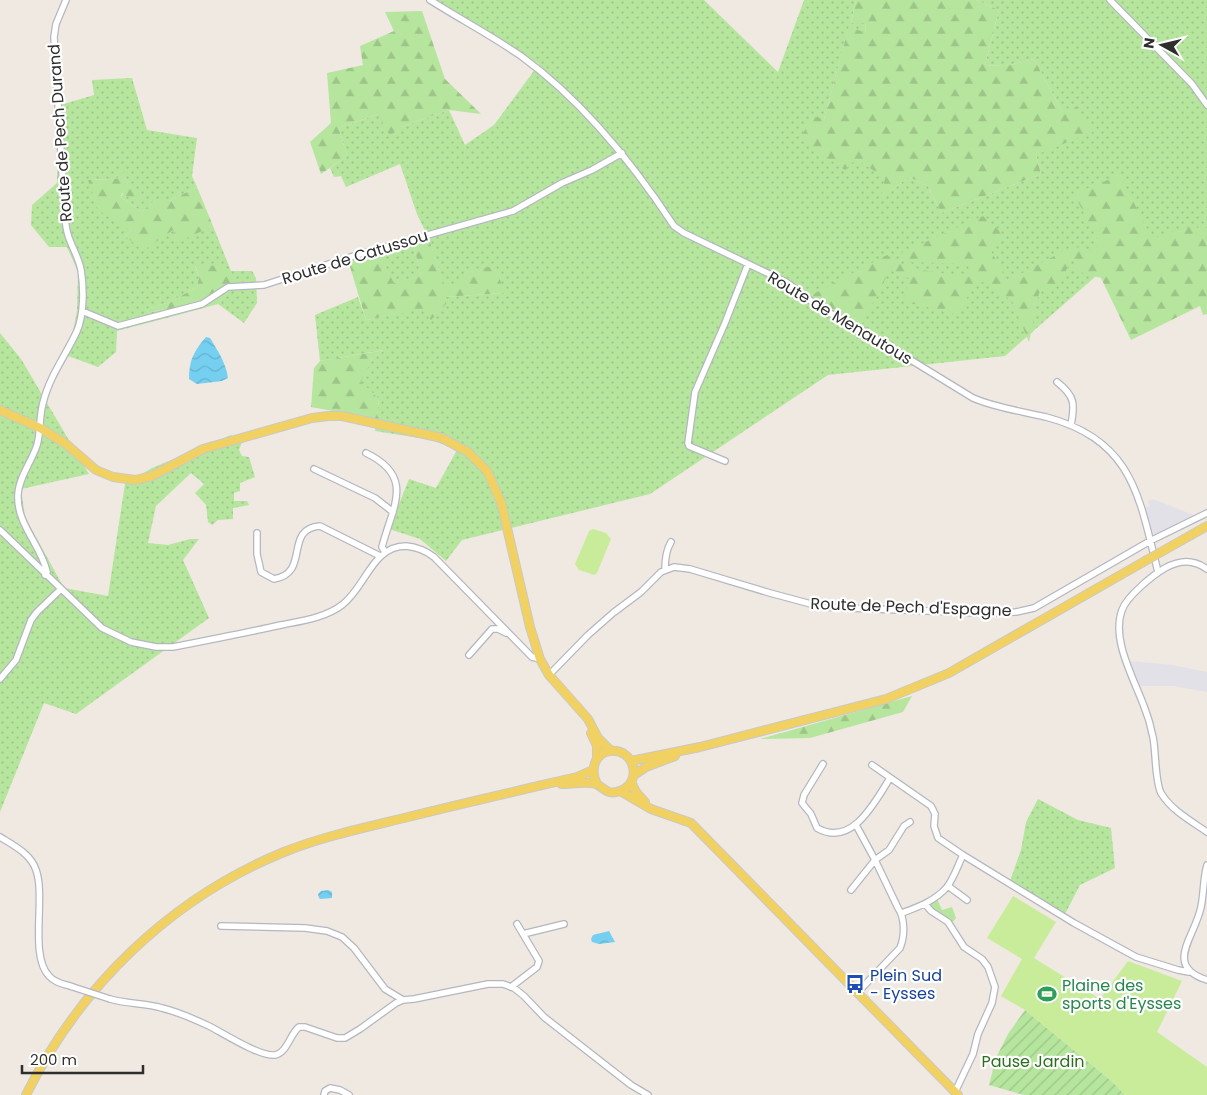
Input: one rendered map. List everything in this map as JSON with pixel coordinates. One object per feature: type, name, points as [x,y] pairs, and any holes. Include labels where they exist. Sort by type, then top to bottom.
[{"type":"main road","points":[[0,410],[40,428],[66,444],[96,470],[113,477],[135,480],[152,476],[203,449],[312,418],[328,416],[342,416],[442,438],[468,452],[487,471],[501,502],[530,627],[540,659],[549,675],[578,706],[588,719],[598,738],[611,751]]},
{"type":"main road","points":[[631,761],[700,747],[886,699],[949,673],[1207,526]]},
{"type":"main road","points":[[578,706],[596,746],[596,760],[593,770],[596,784]]},
{"type":"main road","points":[[546,784],[596,784],[607,791],[620,791],[627,788],[633,778],[646,767],[700,747]]},
{"type":"main road","points":[[596,760],[606,752],[623,753],[631,761],[634,768],[633,778],[636,792],[651,809]]},
{"type":"main road","points":[[26,1095],[40,1067],[61,1033],[100,983],[145,938],[200,896],[261,862],[316,842],[363,828],[577,777],[593,770]]},
{"type":"main road","points":[[620,791],[651,809],[691,823],[956,1093]]},
{"type":"street","name":"Route de Pech Durand","points":[[45,574],[47,572],[46,564],[26,529],[18,494],[20,484],[37,447],[43,403],[77,330],[82,310],[81,270],[68,236],[65,220],[57,106],[54,37],[56,24],[66,0]]},
{"type":"street","name":"Route de Menautous","points":[[430,0],[520,56],[584,110],[622,153],[674,226],[684,233],[786,282],[820,308],[862,330],[972,398],[986,404],[1071,425],[1086,432],[1105,445],[1120,462],[1132,482],[1142,509],[1158,572]]},
{"type":"street","points":[[1110,0],[1186,77],[1207,106]]},
{"type":"street","name":"Route de Catussou","points":[[82,310],[118,326],[202,304],[228,287],[264,285],[360,254],[513,211],[555,186],[592,170],[622,153]]},
{"type":"street","points":[[725,461],[689,446],[691,412],[695,392],[748,264]]},
{"type":"street","points":[[1057,382],[1073,399],[1074,409],[1071,425]]},
{"type":"street","points":[[366,453],[384,465],[395,477],[398,491],[382,547],[385,552]]},
{"type":"street","points":[[314,469],[375,498],[392,512]]},
{"type":"street","name":"Route de Pech d'Espagne","points":[[665,570],[674,567],[690,569],[822,607],[980,613],[1016,612],[1034,608],[1150,541],[1207,513]]},
{"type":"street","points":[[257,533],[257,554],[261,572],[274,579],[288,575],[294,566],[299,539],[304,532],[315,527],[320,526],[380,556]]},
{"type":"street","points":[[0,530],[102,628],[131,642],[156,647],[173,647],[259,630],[331,612],[352,596],[380,556],[397,546],[410,546],[424,550],[434,557],[532,657],[540,659]]},
{"type":"street","points":[[549,675],[588,635],[665,570],[668,546],[671,542]]},
{"type":"street","points":[[1207,569],[1193,562],[1184,561],[1158,572],[1128,599],[1122,610],[1120,621],[1125,658],[1147,714],[1156,751],[1160,791],[1178,811],[1207,832]]},
{"type":"street","points":[[0,679],[16,660],[31,620],[36,612],[61,589]]},
{"type":"street","points":[[469,655],[493,628],[508,633]]},
{"type":"street","points":[[823,764],[804,795],[802,803],[811,814],[815,825],[822,831],[835,833],[856,825],[874,803],[890,778]]},
{"type":"street","points":[[872,765],[931,806],[935,814],[934,826],[938,838],[963,855],[1074,923],[1136,957],[1189,972],[1207,980]]},
{"type":"street","points":[[851,890],[875,860],[889,850],[904,826],[910,822]]},
{"type":"street","points":[[856,825],[902,914],[904,932],[900,948],[857,992]]},
{"type":"street","points":[[0,837],[20,850],[30,860],[36,870],[39,887],[40,958],[48,976],[58,983],[129,1004],[163,1008],[209,1026],[253,1049],[269,1055],[276,1055],[284,1050],[294,1031],[299,1026],[337,1038],[345,1038],[403,1000],[433,996],[488,984],[503,984],[524,996],[544,1017],[631,1086],[648,1095]]},
{"type":"street","points":[[902,914],[925,904],[948,886],[963,855]]},
{"type":"street","points":[[1189,972],[1184,964],[1183,955],[1201,906],[1207,866]]},
{"type":"street","points":[[868,870],[880,871]]},
{"type":"street","points":[[948,886],[967,900]]},
{"type":"street","points":[[925,904],[930,911],[948,922],[964,947],[982,959],[988,967],[995,987],[992,1003],[956,1093]]},
{"type":"street","points":[[511,987],[537,967],[538,961],[517,924]]},
{"type":"street","points":[[523,934],[564,924]]},
{"type":"street","points":[[221,926],[306,928],[327,931],[342,937],[354,948],[385,989],[403,1000]]},
{"type":"street","points":[[324,1095],[325,1091],[330,1088],[340,1090],[349,1095]]},
{"type":"shaded area","points":[[1153,499],[1196,516],[1154,536],[1145,508],[1150,506],[1148,501]]},
{"type":"shaded area","points":[[1129,661],[1172,665],[1207,672],[1207,692],[1173,686],[1138,686]]},
{"type":"green space","points":[[436,0],[704,0],[778,72],[804,0],[856,0],[851,22],[866,23],[865,34],[849,27],[824,119],[856,159],[886,178],[882,197],[909,177],[928,186],[941,213],[1041,174],[1036,155],[1062,111],[1034,59],[1006,66],[985,65],[999,10],[976,0],[1207,0],[1207,238],[1112,262],[1005,356],[828,375],[650,494],[462,540],[446,561],[420,539],[389,529],[409,479],[436,488],[457,450],[432,440],[375,431],[379,399],[360,382],[372,359],[384,350],[320,361],[315,315],[358,297],[366,320],[424,308],[445,297],[503,293],[465,271],[465,277],[454,284],[444,286],[429,239],[417,214],[400,164],[346,187],[341,176],[334,177],[330,168],[347,156],[339,128],[378,114],[401,127],[449,110],[465,145],[494,125],[539,64]]},
{"type":"green space","points":[[856,0],[976,0],[999,10],[985,65],[1006,66],[1034,59],[1062,111],[1075,105],[1095,131],[1036,155],[1041,174],[941,213],[928,186],[909,177],[881,198],[885,178],[856,159],[845,170],[800,139],[812,116],[824,119],[849,26],[865,33],[866,23],[851,23]]},
{"type":"green space","points":[[422,11],[445,79],[481,114],[449,110],[401,127],[390,136],[378,114],[339,128],[347,156],[321,174],[310,142],[331,123],[327,73],[363,65],[360,46],[394,31],[385,12]]},
{"type":"green space","points":[[132,78],[147,130],[197,138],[192,176],[197,187],[169,201],[154,201],[142,212],[121,197],[128,185],[122,170],[120,177],[115,179],[88,180],[131,231],[125,236],[173,230],[178,241],[213,226],[231,271],[252,271],[256,278],[257,303],[244,323],[218,304],[235,283],[195,266],[199,277],[197,287],[170,302],[147,309],[148,313],[164,309],[178,315],[117,331],[116,352],[98,367],[68,356],[77,311],[78,272],[67,247],[49,247],[31,225],[32,205],[57,183],[57,106],[94,95],[92,80]]},
{"type":"green space","points":[[122,169],[128,185],[143,199],[140,205],[122,193],[121,197],[142,212],[154,201],[169,201],[197,187],[213,226],[178,242],[173,230],[143,251],[125,236],[131,231],[98,210],[88,180],[115,179],[120,177],[117,172]]},
{"type":"green space","points":[[1120,175],[1152,239],[1185,227],[1207,228],[1207,314],[1203,315],[1200,306],[1131,340],[1101,278],[1073,270],[1077,261],[1072,260],[1059,280],[1039,293],[1029,342],[1012,301],[986,282],[974,283],[959,315],[902,301],[910,279],[890,270],[861,326],[820,306],[802,292],[804,288],[815,293],[887,255],[904,265],[918,269],[948,274],[965,274],[970,272],[967,264],[908,262],[901,253],[983,216],[1005,236],[989,247],[1007,281],[1073,246],[1091,252],[1100,244],[1074,194]]},
{"type":"green space","points":[[429,239],[444,285],[454,284],[459,278],[465,277],[464,271],[496,266],[504,293],[445,297],[446,304],[431,320],[423,309],[366,320],[348,260],[378,252],[394,283],[421,275],[413,243]]},
{"type":"green space","points":[[413,243],[421,275],[394,284],[378,252]]},
{"type":"green space","points":[[195,265],[222,266],[231,271],[235,283],[218,304],[178,315],[164,309],[148,313],[147,309],[170,302],[197,287],[199,277]]},
{"type":"green space","points":[[0,333],[21,359],[89,474],[21,489],[25,517],[64,588],[108,596],[125,484],[152,468],[231,435],[242,442],[239,450],[242,456],[249,457],[255,477],[240,483],[240,491],[234,493],[234,501],[247,501],[249,505],[233,508],[233,519],[218,520],[212,525],[208,522],[206,505],[195,493],[204,484],[191,473],[156,506],[148,543],[168,545],[190,539],[199,539],[183,560],[209,618],[76,714],[44,703],[0,812]]},
{"type":"green space","points":[[385,350],[372,359],[361,382],[379,399],[377,419],[311,407],[314,368],[320,361]]},
{"type":"green space","points":[[593,529],[606,533],[611,539],[597,573],[594,575],[579,570],[575,564],[589,531]]},
{"type":"green space","points":[[912,696],[903,712],[810,738],[760,739]]},
{"type":"green space","points":[[1038,799],[1078,820],[1111,828],[1115,868],[1080,885],[1065,914],[1010,881],[1021,850],[1026,822]]},
{"type":"green space","name":"Plaine des sports d'Eysses","points":[[1013,896],[1056,922],[1034,958],[1100,999],[1128,961],[1182,981],[1157,1032],[1207,1067],[1207,1095],[1125,1095],[1114,1083],[1025,1010],[1001,996],[1022,959],[987,938]]},
{"type":"green space","points":[[937,899],[942,910],[952,907],[956,918],[951,924],[943,915],[929,906]]},
{"type":"green space","name":"Pause Jardin","points":[[1025,1010],[1114,1083],[1125,1095],[1024,1095],[989,1085],[996,1058],[1008,1034]]},
{"type":"water","points":[[206,337],[210,338],[219,352],[228,378],[222,381],[197,384],[189,379],[190,366],[195,351]]},
{"type":"water","points":[[328,890],[332,892],[332,898],[319,898],[318,894],[321,891]]},
{"type":"water","points":[[609,931],[615,942],[599,944],[592,942],[593,935]]},
{"type":"place","name":"Plein Sud - Eysses","points":[[855,984]]},
{"type":"place","name":"Plaine des sports d'Eysses","points":[[1047,994]]}]
